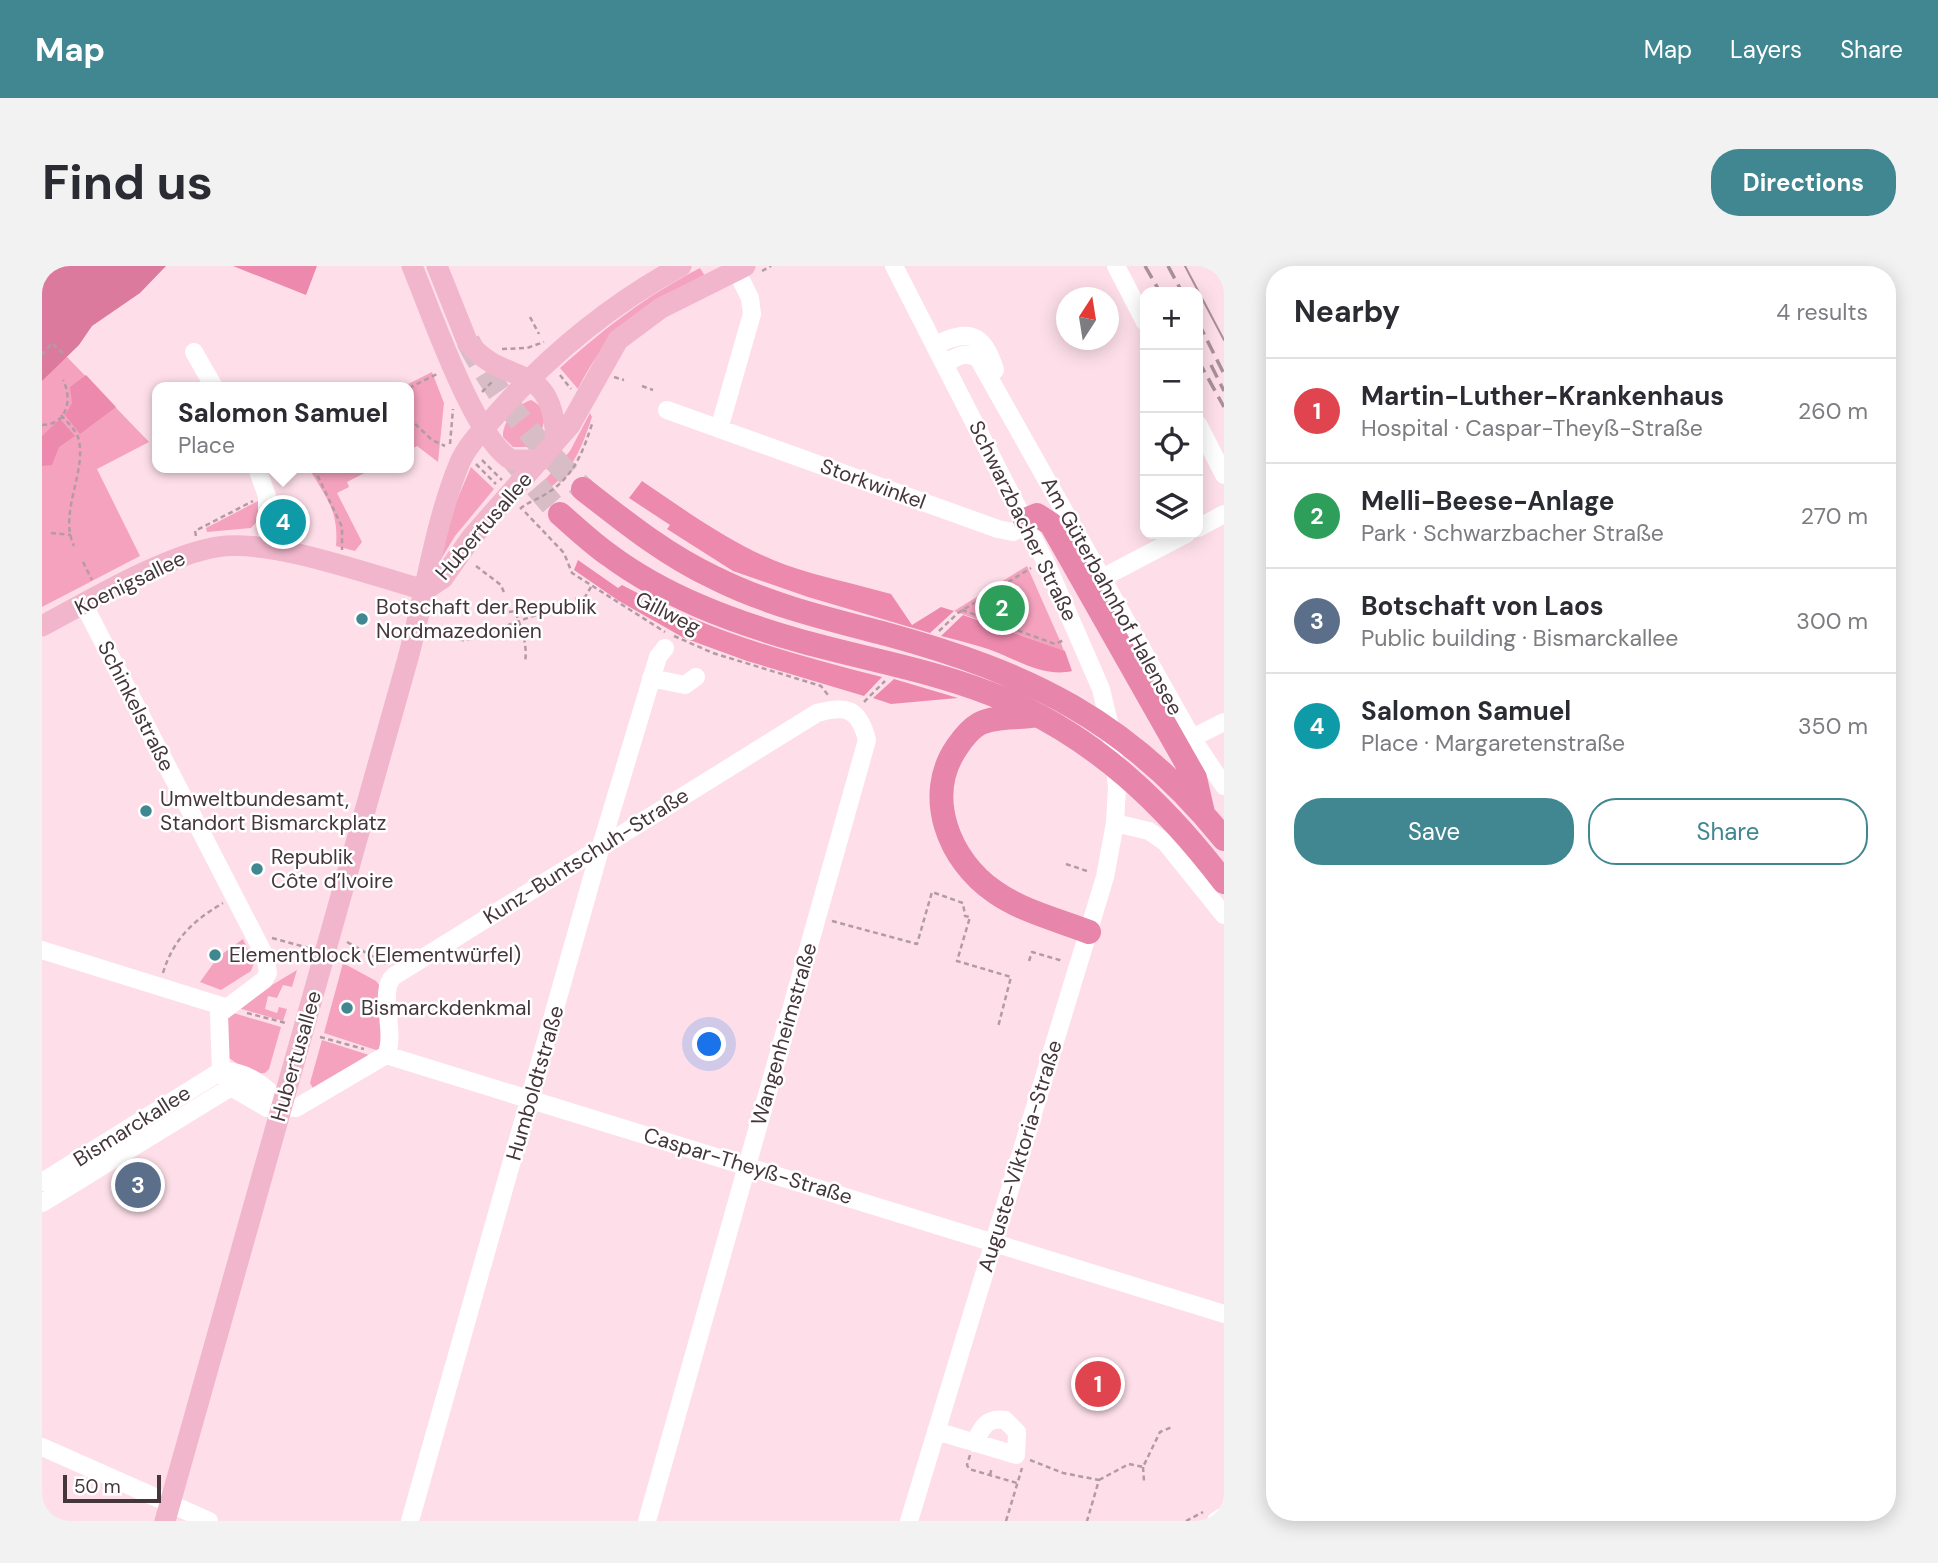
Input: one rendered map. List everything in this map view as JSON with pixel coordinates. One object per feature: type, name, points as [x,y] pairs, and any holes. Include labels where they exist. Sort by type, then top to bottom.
[{"type":"highway","points":[[583,489],[645,537],[716,579],[806,612],[986,664],[1067,701],[1130,743],[1203,813],[1224,839]]},
{"type":"highway","points":[[560,514],[609,556],[658,586],[702,607],[799,640],[958,682],[1038,715],[1105,757],[1138,784],[1165,810],[1224,882]]},
{"type":"highway","points":[[1026,523],[1037,515],[1051,524],[1195,778],[1203,813]]},
{"type":"highway","points":[[1038,715],[990,720],[968,733],[951,755],[944,772],[943,815],[947,834],[960,858],[995,893],[1089,932]]},
{"type":"main road","points":[[412,266],[484,429],[503,456],[512,460],[541,460]]},
{"type":"main road","points":[[437,266],[467,341],[475,351],[495,366],[530,377],[552,405],[556,440]]},
{"type":"main road","name":"Hubertusallee","points":[[167,1512],[362,824],[425,590],[429,558],[452,484],[466,450],[530,377],[644,286],[681,266]]},
{"type":"main road","name":"Hubertusallee","points":[[425,590],[443,578],[471,538],[570,425],[609,352],[626,333],[661,308],[738,267]]},
{"type":"main road","name":"Koenigsallee","points":[[42,626],[192,553],[218,547],[267,547],[425,590]]},
{"type":"street","name":"Schwarzbacher Straße","points":[[894,266],[1026,523],[1084,647],[1107,710],[1116,788]]},
{"type":"street","points":[[1116,266],[1140,312]]},
{"type":"street","points":[[719,429],[752,314],[750,298],[738,267]]},
{"type":"street","name":"Am Güterbahnhof Halensee","points":[[935,345],[962,335],[973,335],[982,341],[991,359],[1005,403]]},
{"type":"street","points":[[194,352],[211,382]]},
{"type":"street","name":"Am Güterbahnhof Halensee","points":[[945,363],[961,355],[970,354],[978,358],[1192,738],[1224,786]]},
{"type":"street","name":"Storkwinkel","points":[[667,410],[998,529],[1013,533],[1026,523]]},
{"type":"street","points":[[1203,434],[1224,475]]},
{"type":"street","points":[[259,473],[267,496],[267,547]]},
{"type":"street","points":[[1203,525],[1224,514]]},
{"type":"street","points":[[1102,578],[1176,539]]},
{"type":"street","name":"Schinkelstraße","points":[[84,605],[265,956],[268,973],[264,979],[225,1007]]},
{"type":"street","name":"Humboldtstraße","points":[[411,1521],[601,846],[651,678],[658,657],[665,648]]},
{"type":"street","points":[[651,678],[685,685],[696,677]]},
{"type":"street","name":"Kunz-Buntschuh-Straße","points":[[378,1053],[390,1046],[387,987],[391,979],[817,713],[836,707],[858,707]]},
{"type":"street","name":"Wangenheimstraße","points":[[647,1521],[867,740],[858,707]]},
{"type":"street","points":[[1192,738],[1224,722]]},
{"type":"street","name":"Auguste-Viktoria-Straße","points":[[909,1521],[1105,877],[1115,823],[1116,788]]},
{"type":"street","points":[[1115,823],[1149,831],[1166,843],[1224,915]]},
{"type":"street","points":[[42,950],[225,1007],[218,1018],[221,1071],[230,1087],[267,1108],[296,1108],[378,1053]]},
{"type":"street","name":"Caspar-Theyß-Straße","points":[[378,1053],[1224,1314]]},
{"type":"street","points":[[221,1071],[232,1071],[263,1086],[281,1106]]},
{"type":"street","name":"Bismarckallee","points":[[42,1182],[221,1071]]},
{"type":"street","name":"Bismarckallee","points":[[42,1203],[230,1087]]},
{"type":"street","points":[[936,1431],[975,1443],[998,1458],[1016,1455],[1017,1432],[1004,1419],[990,1420],[980,1431],[975,1443]]},
{"type":"street","points":[[42,1447],[167,1512],[209,1521]]},
{"type":"street","points":[[1216,1521],[1224,1516]]},
{"type":"path","points":[[530,317],[539,334]]},
{"type":"path","points":[[42,355],[52,343],[66,356]]},
{"type":"path","points":[[515,355],[519,349],[527,348],[531,352]]},
{"type":"path","points":[[556,371],[576,394]]},
{"type":"path","points":[[607,381],[611,372]]},
{"type":"path","points":[[414,386],[440,373]]},
{"type":"path","points":[[614,377],[624,380]]},
{"type":"path","points":[[42,425],[53,423],[69,402],[63,380]]},
{"type":"path","points":[[480,394],[495,380]]},
{"type":"path","points":[[642,386],[653,390]]},
{"type":"path","points":[[451,440],[454,412]]},
{"type":"path","points":[[529,502],[548,493],[572,470],[580,457],[595,413]]},
{"type":"path","points":[[61,415],[78,435],[79,452],[71,495],[71,535],[75,546]]},
{"type":"path","points":[[414,423],[432,440],[445,446]]},
{"type":"path","points":[[477,456],[503,481]]},
{"type":"path","points":[[473,462],[499,486]]},
{"type":"path","points":[[316,473],[340,520],[342,550]]},
{"type":"path","points":[[196,536],[195,531],[257,499]]},
{"type":"path","name":"Gillweg","points":[[525,512],[564,552],[572,573],[670,635],[713,653],[821,685],[828,695]]},
{"type":"path","points":[[51,533],[71,535]]},
{"type":"path","points":[[83,562],[94,583]]},
{"type":"path","points":[[476,566],[501,585],[505,595]]},
{"type":"path","points":[[1031,568],[960,611],[1055,644],[1064,640]]},
{"type":"path","points":[[575,599],[585,597],[591,587]]},
{"type":"path","points":[[435,631],[465,641],[552,609]]},
{"type":"path","points":[[509,612],[515,611],[520,623],[527,652],[525,662]]},
{"type":"path","points":[[858,707],[868,697]]},
{"type":"path","points":[[1066,864],[1090,872]]},
{"type":"path","points":[[828,920],[917,944],[932,892],[958,899],[963,903],[965,916],[970,917],[957,961],[1011,977],[998,1027]]},
{"type":"path","points":[[162,976],[167,960],[183,933],[226,901]]},
{"type":"path","points":[[265,936],[309,948]]},
{"type":"path","points":[[347,942],[390,970]]},
{"type":"path","points":[[1029,961],[1032,952],[1063,961]]},
{"type":"path","points":[[246,1012],[286,1023]]},
{"type":"path","points":[[320,1037],[378,1053]]},
{"type":"path","points":[[1144,1481],[1143,1467],[1160,1432],[1172,1427]]},
{"type":"path","points":[[975,1443],[967,1467],[1017,1483]]},
{"type":"path","points":[[1006,1521],[1025,1457],[1063,1473],[1100,1480],[1129,1464],[1143,1467]]},
{"type":"path","points":[[990,1475],[998,1458]]},
{"type":"path","points":[[1063,1473],[1064,1467]]},
{"type":"path","points":[[1087,1521],[1100,1480]]},
{"type":"shaded area","points":[[42,266],[166,266],[140,293],[92,326],[79,345],[42,381]]},
{"type":"shaded area","points":[[233,266],[317,266],[306,295]]},
{"type":"shaded area","points":[[700,268],[705,276],[646,309],[616,333],[603,348],[578,389],[560,368],[627,313]]},
{"type":"shaded area","points":[[42,331],[149,442],[97,469],[140,556],[42,607]]},
{"type":"shaded area","points":[[432,372],[444,403],[438,462],[417,446],[414,448],[412,382]]},
{"type":"shaded area","points":[[86,375],[116,407],[80,434],[65,415],[72,403],[70,387]]},
{"type":"shaded area","points":[[531,400],[542,410],[542,430],[527,447],[513,447],[503,437],[505,425],[516,410]]},
{"type":"shaded area","points":[[590,413],[592,417],[571,465],[545,492],[533,499],[530,497],[570,451]]},
{"type":"shaded area","points":[[60,419],[75,436],[59,447],[52,465],[42,466],[42,436]]},
{"type":"shaded area","points":[[471,467],[494,489],[455,536],[435,569],[454,507]]},
{"type":"shaded area","points":[[312,473],[364,473],[347,482],[349,487],[337,493],[362,542],[355,551],[336,546],[335,522]]},
{"type":"shaded area","points":[[642,481],[712,528],[767,557],[812,573],[891,594],[912,625],[941,607],[954,611],[930,633],[808,597],[733,571],[667,529],[670,525],[629,498]]},
{"type":"shaded area","points":[[258,501],[260,518],[251,528],[207,532],[206,528]]},
{"type":"shaded area","points":[[578,560],[618,588],[622,585],[717,628],[782,650],[882,677],[864,696],[747,661],[684,638],[619,601],[574,570]]},
{"type":"shaded area","points":[[1027,566],[1061,643],[1064,651],[954,611]]},
{"type":"shaded area","points":[[963,615],[1065,651],[1072,671],[1051,672],[988,649],[941,636]]},
{"type":"shaded area","points":[[894,679],[958,698],[891,704],[873,698]]},
{"type":"shaded area","points":[[243,939],[254,963],[251,971],[221,990],[200,982],[218,957]]},
{"type":"shaded area","points":[[343,963],[376,981],[380,986],[384,1040],[379,1051],[324,1033]]},
{"type":"shaded area","points":[[297,970],[292,987],[283,985],[277,998],[268,996],[265,1009],[277,1013],[279,1007],[287,1009],[283,1021],[235,1007]]},
{"type":"shaded area","points":[[230,1012],[281,1027],[269,1069],[265,1073],[253,1074],[226,1056],[223,1026]]},
{"type":"shaded area","points":[[322,1040],[369,1055],[314,1090],[310,1083]]},
{"type":"tunnel","points":[[468,341],[492,382],[520,420],[583,489]]},
{"type":"tunnel","points":[[513,459],[560,514]]},
{"type":"tram line","points":[[1185,266],[1224,340]]},
{"type":"tram line","points":[[1214,266],[1224,283]]},
{"type":"railway","points":[[1145,266],[1157,287]]},
{"type":"railway","points":[[1168,266],[1179,287]]},
{"type":"railway","points":[[1203,332],[1224,374]]},
{"type":"railway","points":[[1211,365],[1224,391]]},
{"type":"railway","points":[[1203,369],[1224,407]]},
{"type":"place","name":"Salomon Samuel","points":[[283,522]]},
{"type":"place","name":"Melli-Beese-Anlage","points":[[1002,608]]},
{"type":"place","name":"Botschaft der Republik Nordmazedonien","points":[[362,619]]},
{"type":"place","name":"Umweltbundesamt, Standort Bismarckplatz","points":[[146,811]]},
{"type":"place","name":"Republik Côte d’Ivoire","points":[[257,869]]},
{"type":"place","name":"Elementblock (Elementwürfel)","points":[[215,955]]},
{"type":"place","name":"Bismarckdenkmal","points":[[347,1008]]},
{"type":"place","name":"Botschaft von Laos","points":[[138,1185]]},
{"type":"place","name":"Martin-Luther-Krankenhaus","points":[[1098,1384]]}]
